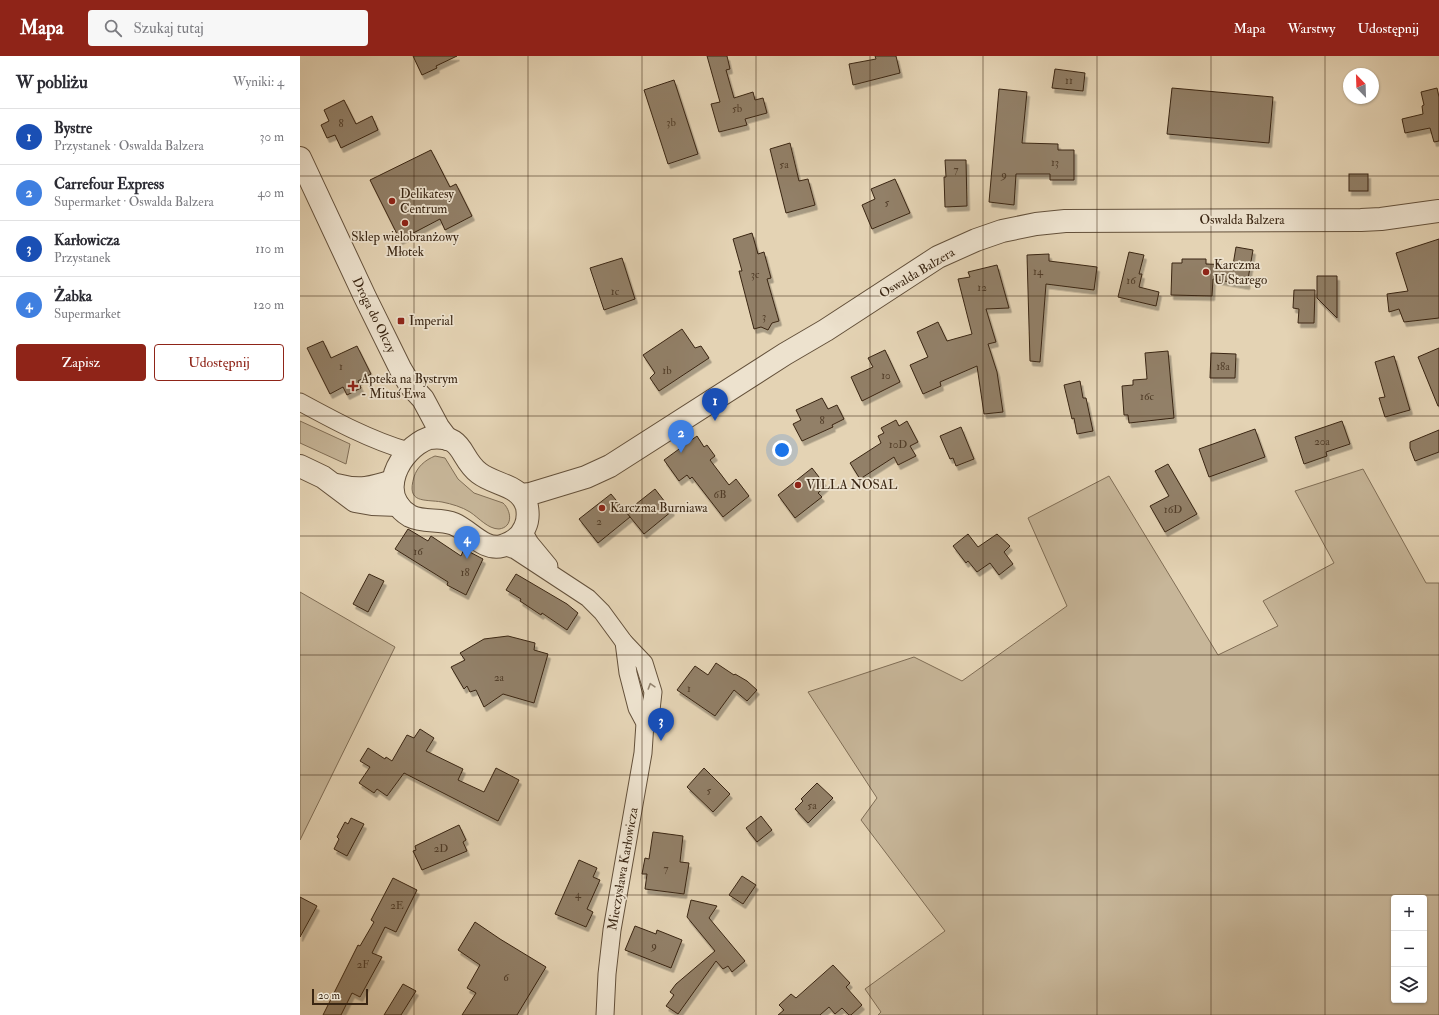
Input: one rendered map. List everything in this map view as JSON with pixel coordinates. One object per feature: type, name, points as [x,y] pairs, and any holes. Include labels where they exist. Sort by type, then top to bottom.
[{"type":"street","name":"Droga do Olczy","points":[[300,158],[365,297],[410,385],[420,431],[404,461],[392,493],[398,505]]},
{"type":"street","name":"Oswalda Balzera","points":[[503,546],[515,540],[524,513],[586,477],[610,466],[644,446],[754,374],[938,258],[976,240],[1002,231],[1036,224],[1070,220],[1375,219],[1439,212]]},
{"type":"street","name":"Droga do Olczy","points":[[410,385],[423,399],[438,427],[447,439],[459,446],[473,468],[490,480],[513,488],[524,513]]},
{"type":"street","points":[[300,402],[373,439],[404,461]]},
{"type":"street","points":[[334,485],[358,489],[374,487],[404,461],[435,438],[447,439]]},
{"type":"street","points":[[300,466],[316,473],[355,500],[372,504],[398,505],[412,517],[451,523],[462,528],[488,545],[503,546]]},
{"type":"street","name":"Mieczysława Karłowicza","points":[[524,513],[539,556],[562,581]]},
{"type":"street","name":"Mieczysława Karłowicza","points":[[503,546],[515,550],[588,598],[602,612],[624,642],[628,673],[637,708],[645,723],[643,753],[612,930],[607,974],[605,1015]]},
{"type":"shaded area","points":[[300,421],[350,444],[346,464],[300,443]]},
{"type":"shaded area","points":[[435,456],[445,458],[458,479],[474,493],[503,503],[506,506],[510,518],[509,522],[504,528],[495,529],[460,507],[442,502],[423,500],[415,496],[412,492],[412,486],[415,473],[422,464]]},
{"type":"shaded area","points":[[1363,469],[1426,583],[1439,583],[1439,1015],[878,1015],[881,1012],[865,989],[945,931],[861,820],[877,798],[808,692],[914,657],[962,681],[1067,606],[1028,518],[1109,476],[1218,655],[1278,626],[1263,601],[1334,563],[1295,491]]},
{"type":"shaded area","points":[[300,592],[395,647],[300,840]]},
{"type":"building","points":[[413,56],[457,56],[436,66],[437,68],[422,75]]},
{"type":"building","points":[[707,56],[727,56],[730,69],[726,70],[734,98],[753,92],[755,100],[763,98],[767,113],[745,119],[747,125],[719,132],[711,104],[720,102]]},
{"type":"building","points":[[875,56],[896,56],[900,73],[853,85],[849,64],[876,59]]},
{"type":"building","points":[[1055,69],[1085,73],[1083,91],[1052,88]]},
{"type":"building","points":[[674,80],[698,154],[668,164],[644,90]]},
{"type":"building","points":[[1172,88],[1273,97],[1269,143],[1167,134]]},
{"type":"building","points":[[1437,88],[1439,97],[1439,141],[1434,142],[1430,128],[1405,133],[1402,119],[1423,114],[1422,106],[1424,105],[1421,92]]},
{"type":"building","points":[[999,89],[1027,92],[1022,143],[1058,144],[1058,150],[1074,150],[1074,180],[1050,180],[1050,174],[1016,174],[1014,205],[989,202]]},
{"type":"building","points":[[344,100],[356,124],[372,116],[378,130],[341,148],[335,135],[327,138],[321,125],[329,121],[324,110]]},
{"type":"building","points":[[790,143],[799,181],[808,179],[815,205],[786,213],[770,149]]},
{"type":"building","points":[[431,150],[450,187],[456,184],[472,216],[445,230],[440,219],[400,240],[370,180]]},
{"type":"building","points":[[945,160],[966,160],[967,206],[945,207]]},
{"type":"building","points":[[1349,174],[1368,174],[1368,191],[1349,191]]},
{"type":"building","points":[[895,179],[910,213],[872,229],[862,205],[875,199],[871,189]]},
{"type":"building","points":[[752,233],[758,254],[764,252],[771,278],[767,279],[779,321],[772,323],[768,330],[761,327],[754,329],[739,271],[742,271],[733,239]]},
{"type":"building","points":[[1439,239],[1439,318],[1404,322],[1399,309],[1389,312],[1387,294],[1408,291],[1396,253]]},
{"type":"building","points":[[1236,247],[1253,250],[1247,285],[1213,279],[1212,296],[1171,295],[1172,263],[1182,263],[1182,259],[1206,259],[1206,264],[1233,265]]},
{"type":"building","points":[[1129,252],[1144,255],[1139,274],[1142,274],[1139,287],[1159,292],[1156,306],[1118,297]]},
{"type":"building","points":[[1049,254],[1049,261],[1097,267],[1094,290],[1046,284],[1040,362],[1030,361],[1027,255]]},
{"type":"building","points":[[622,258],[635,299],[604,310],[590,268]]},
{"type":"building","points":[[997,265],[1009,308],[986,309],[996,342],[988,344],[997,372],[1003,412],[984,414],[977,366],[940,382],[941,386],[923,394],[910,365],[928,357],[917,332],[938,322],[947,341],[972,334],[958,279],[970,277],[968,272]]},
{"type":"building","points":[[1317,276],[1337,276],[1337,318],[1317,298]]},
{"type":"building","points":[[1294,290],[1315,290],[1314,323],[1298,323],[1299,309],[1293,308]]},
{"type":"building","points":[[682,329],[695,348],[701,346],[709,358],[659,391],[650,378],[655,373],[643,355]]},
{"type":"building","points":[[323,341],[331,358],[357,346],[371,374],[358,381],[361,388],[347,395],[343,387],[330,394],[307,348]]},
{"type":"building","points":[[1439,348],[1439,406],[1438,406],[1418,357]]},
{"type":"building","points":[[885,350],[900,382],[862,401],[851,377],[873,367],[868,358]]},
{"type":"building","points":[[1168,351],[1174,418],[1129,423],[1128,415],[1124,415],[1122,386],[1133,385],[1133,380],[1147,379],[1145,353]]},
{"type":"building","points":[[1211,353],[1236,354],[1235,378],[1210,378]]},
{"type":"building","points":[[1394,356],[1410,410],[1385,417],[1379,398],[1385,397],[1375,362]]},
{"type":"building","points":[[1080,381],[1083,398],[1086,398],[1093,431],[1077,434],[1074,418],[1072,419],[1064,385]]},
{"type":"building","points":[[822,398],[828,409],[837,405],[844,419],[832,425],[833,427],[802,441],[793,424],[801,420],[796,410]]},
{"type":"building","points":[[896,420],[899,426],[907,421],[918,442],[910,446],[916,456],[898,465],[894,457],[860,479],[850,463],[881,443],[878,436],[884,433],[881,428]]},
{"type":"building","points":[[1342,421],[1350,444],[1326,452],[1327,456],[1304,464],[1295,437]]},
{"type":"building","points":[[961,427],[974,459],[956,466],[953,458],[950,459],[940,436]]},
{"type":"building","points":[[1255,429],[1265,457],[1209,477],[1199,449]]},
{"type":"building","points":[[1439,430],[1439,452],[1415,461],[1410,448],[1410,442]]},
{"type":"building","points":[[697,436],[704,447],[707,445],[715,456],[710,460],[729,485],[736,479],[749,496],[723,517],[692,477],[690,479],[687,475],[679,481],[664,460]]},
{"type":"building","points":[[1168,464],[1197,514],[1165,532],[1150,506],[1169,496],[1155,471]]},
{"type":"building","points":[[812,468],[826,486],[818,493],[822,497],[795,518],[778,495]]},
{"type":"building","points":[[655,489],[672,511],[644,534],[626,512]]},
{"type":"building","points":[[611,494],[630,517],[598,543],[579,519]]},
{"type":"building","points":[[408,529],[428,541],[431,536],[461,556],[464,549],[483,559],[466,595],[447,585],[448,582],[395,549]]},
{"type":"building","points":[[968,534],[978,547],[997,534],[1010,546],[1004,552],[1013,564],[999,575],[990,563],[977,572],[968,561],[966,563],[953,546]]},
{"type":"building","points":[[369,574],[384,581],[368,612],[353,604]]},
{"type":"building","points":[[516,574],[567,604],[578,613],[567,630],[542,613],[541,615],[520,601],[521,599],[506,590]]},
{"type":"building","points":[[508,636],[535,643],[534,650],[548,654],[534,703],[503,694],[484,707],[476,690],[470,692],[467,686],[464,689],[451,667],[465,660],[460,653],[484,639]]},
{"type":"building","points":[[716,663],[734,675],[735,674],[747,681],[757,690],[747,701],[734,690],[715,716],[677,690],[695,666],[708,675]]},
{"type":"building","points":[[420,729],[434,738],[426,751],[463,769],[458,780],[484,792],[496,768],[519,780],[498,821],[404,773],[387,796],[377,789],[374,793],[359,783],[370,767],[360,761],[368,748],[385,759],[386,757],[392,761],[407,735],[414,738]]},
{"type":"building","points":[[704,768],[730,794],[713,812],[687,787]]},
{"type":"building","points":[[817,783],[833,798],[808,823],[795,809],[803,801],[801,799]]},
{"type":"building","points":[[761,816],[772,830],[757,842],[746,828]]},
{"type":"building","points":[[351,818],[364,824],[347,856],[334,849],[339,839],[337,837],[345,822],[348,824]]},
{"type":"building","points":[[459,825],[466,840],[463,842],[467,851],[422,870],[413,851],[416,850],[415,846]]},
{"type":"building","points":[[653,832],[683,836],[680,862],[689,863],[684,894],[645,889],[647,874],[642,874],[645,858],[649,859]]},
{"type":"building","points":[[579,860],[597,868],[593,877],[600,880],[587,909],[593,912],[586,927],[555,914]]},
{"type":"building","points":[[742,876],[756,885],[743,904],[729,895]]},
{"type":"building","points":[[393,878],[417,890],[396,932],[385,927],[372,953],[382,957],[360,997],[352,993],[341,1015],[323,1015],[358,945],[360,946],[374,922],[371,920]]},
{"type":"building","points":[[300,897],[317,906],[300,937]]},
{"type":"building","points":[[691,900],[717,906],[709,918],[745,961],[732,972],[728,966],[723,969],[716,961],[678,1014],[666,1006],[674,995],[670,992],[676,984],[715,951],[687,917]]},
{"type":"building","points":[[475,922],[546,967],[517,1015],[462,1015],[476,993],[467,988],[480,965],[458,950]]},
{"type":"building","points":[[635,926],[656,934],[657,930],[682,940],[671,968],[625,950]]},
{"type":"building","points":[[833,965],[850,983],[846,987],[862,1005],[851,1015],[849,1015],[842,1008],[835,1014],[829,1007],[820,1015],[778,1015],[784,1010],[779,1005],[791,994],[796,998]]},
{"type":"building","points":[[403,984],[416,991],[401,1015],[384,1015]]},
{"type":"place","name":"Delikatesy Centrum","points":[[392,201]]},
{"type":"place","name":"Sklep wielobranżowy Młotek","points":[[405,223]]},
{"type":"place","name":"Karczma U Starego","points":[[1206,272]]},
{"type":"place","name":"Imperial","points":[[401,321]]},
{"type":"place","name":"Apteka na Bystrym - Mituś Ewa","points":[[353,386]]},
{"type":"place","name":"Bystre","points":[[715,421]]},
{"type":"place","name":"Carrefour Express","points":[[681,453]]},
{"type":"place","name":"VILLA NOSAL","points":[[798,485]]},
{"type":"place","name":"Karczma Burniawa","points":[[602,508]]},
{"type":"place","name":"Żabka","points":[[467,559]]},
{"type":"place","name":"Karłowicza","points":[[661,741]]}]
